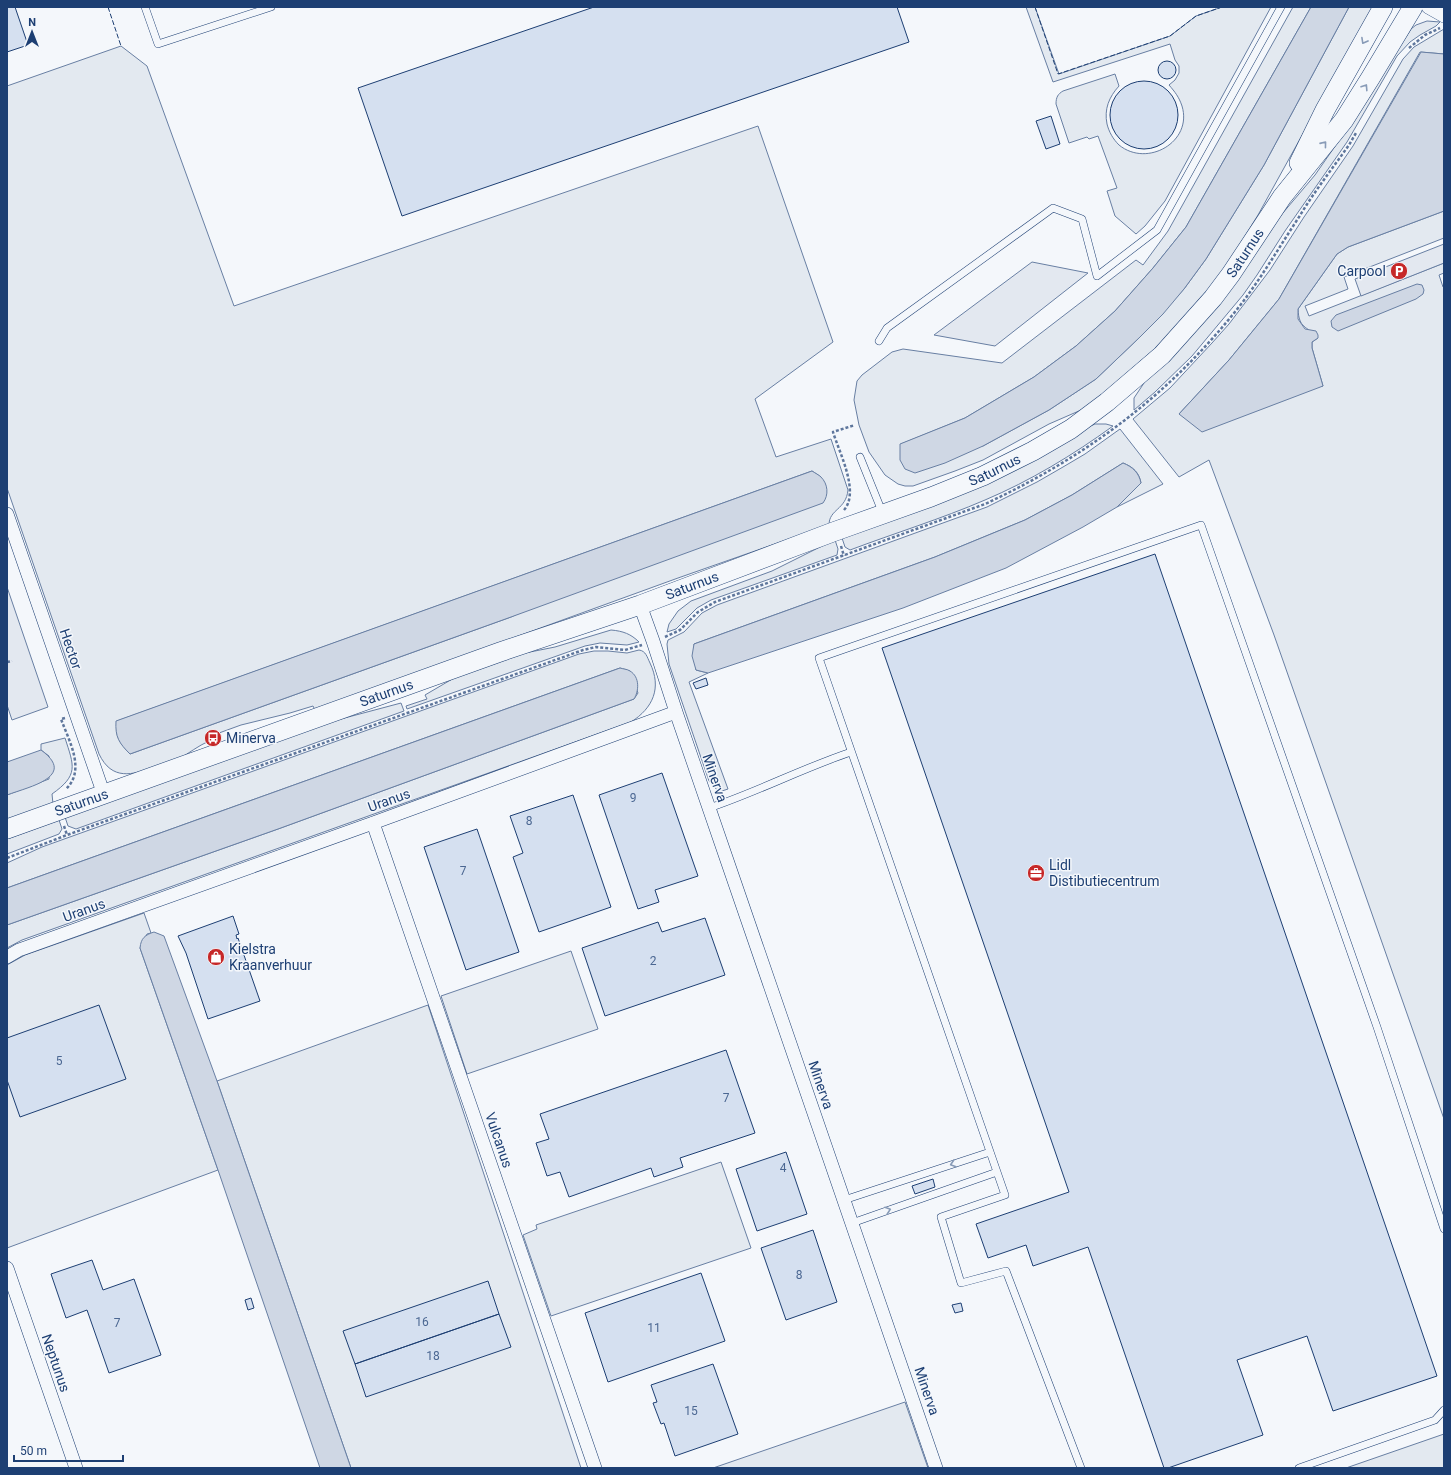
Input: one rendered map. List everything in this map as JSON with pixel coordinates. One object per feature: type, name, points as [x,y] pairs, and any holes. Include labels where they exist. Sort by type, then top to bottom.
[{"type":"main road","name":"Saturnus","points":[[1282,196],[1325,110],[1383,7]]},
{"type":"main road","name":"Saturnus","points":[[7,829],[500,652],[640,604],[938,495],[983,476],[1033,451],[1071,429],[1107,402],[1162,355],[1213,298],[1231,274],[1282,196],[1344,120],[1372,77],[1413,7]]},
{"type":"street","points":[[1428,7],[1443,20]]},
{"type":"street","name":"Hector","points":[[7,514],[104,794]]},
{"type":"street","points":[[640,604],[676,712]]},
{"type":"street","name":"Minerva","points":[[676,712],[936,1468]]},
{"type":"street","name":"Uranus","points":[[7,957],[19,950],[676,712]]},
{"type":"street","name":"Vulcanus","points":[[373,823],[595,1468]]},
{"type":"street","name":"Neptunus","points":[[7,1268],[76,1468]]},
{"type":"lane","points":[[145,7],[158,44],[271,7]]},
{"type":"lane","points":[[879,341],[887,328],[1053,208],[1082,219],[1097,276],[1157,230],[1281,7]]},
{"type":"lane","points":[[860,457],[883,514]]},
{"type":"lane","points":[[1081,1468],[1006,1271],[962,1283],[941,1217],[1005,1196],[819,658],[1201,525],[1377,1027],[1444,1229]]},
{"type":"lane","points":[[709,808],[732,801],[821,762],[851,752]]},
{"type":"lane","points":[[844,1200],[990,1152]]},
{"type":"lane","points":[[852,1223],[997,1172]]},
{"type":"lane","points":[[1299,1468],[1435,1420],[1444,1410]]},
{"type":"path","points":[[1406,50],[1425,35],[1438,29],[1443,20]]},
{"type":"path","points":[[667,636],[680,630],[698,612],[715,602],[985,504],[1021,488],[1076,456],[1101,439],[1124,422],[1166,386],[1228,320],[1256,283],[1299,216],[1357,132]]},
{"type":"path","points":[[841,512],[849,502],[850,486],[833,432],[855,425]]},
{"type":"path","points":[[7,858],[67,835],[583,650],[596,647],[625,650],[640,645]]},
{"type":"path","points":[[7,662],[12,661]]},
{"type":"path","points":[[62,792],[70,785],[76,770],[74,756],[61,719],[77,714]]},
{"type":"shaded area","points":[[1026,7],[1035,7],[1059,74],[1170,36],[1196,16],[1222,7],[1271,7],[1165,201],[1145,226],[1136,234],[1115,216],[1107,191],[1117,188],[1098,136],[1089,139],[1087,137],[1069,143],[1056,104],[1056,99],[1063,91],[1115,74],[1119,86],[1112,94],[1106,113],[1107,124],[1113,138],[1119,145],[1130,151],[1142,154],[1165,148],[1181,131],[1184,119],[1181,103],[1169,85],[1175,80],[1179,73],[1179,66],[1175,60],[1170,44],[1053,82]]},
{"type":"shaded area","points":[[1293,7],[1311,7],[1186,227],[1153,268],[1115,311],[1076,346],[1034,377],[965,418],[901,444],[983,446],[1049,410],[1096,379],[1140,337],[1184,289],[1206,259],[1264,165],[1349,7],[1373,7],[1258,215],[1221,275],[1160,344],[1088,407],[1049,424],[983,460],[913,486],[898,484],[885,475],[869,452],[859,425],[854,400],[857,381],[862,375],[892,352],[903,349],[1002,363],[1136,260],[1143,265],[1168,231]]},
{"type":"shaded area","points":[[1311,7],[1349,7],[1264,165],[1206,259],[1163,314],[1096,379],[1049,410],[983,446],[945,463],[915,473],[905,469],[900,460],[900,444],[965,418],[1034,377],[1076,346],[1115,311],[1153,268],[1186,227]]},
{"type":"shaded area","points":[[1427,21],[1440,22],[1410,42],[1397,56],[1347,142],[1285,231],[1243,295],[1192,356],[1134,410],[1134,398],[1144,383],[1262,242],[1282,214],[1315,175],[1411,29],[1416,25]]},
{"type":"shaded area","points":[[1444,29],[1444,54],[1420,52],[1279,299],[1229,360],[1179,414],[1323,386],[1312,348],[1312,342],[1318,338],[1302,324],[1298,309],[1337,254],[1348,247],[1444,211],[1444,238],[1344,277],[1348,289],[1305,306],[1309,316],[1444,263],[1444,273],[1439,275],[1443,287],[1444,286],[1444,1119],[1274,635],[1209,460],[1179,477],[1133,419],[1170,388],[1229,324],[1270,270],[1304,217],[1353,146],[1403,59],[1414,47]]},
{"type":"shaded area","points":[[121,46],[147,66],[234,306],[758,126],[833,342],[755,399],[776,457],[831,439],[848,490],[847,497],[841,506],[834,512],[829,525],[678,578],[315,710],[313,706],[241,725],[208,737],[209,741],[179,759],[131,774],[116,772],[104,763],[99,754],[7,488],[7,86]],"holes":[[[812,471],[821,477],[511,617],[130,754],[123,746],[117,735],[117,721]]]},
{"type":"shaded area","points":[[1421,52],[1444,54],[1444,211],[1348,247],[1337,254],[1298,309],[1298,319],[1305,329],[1316,331],[1318,335],[1318,338],[1312,342],[1312,348],[1323,386],[1202,432],[1179,414],[1229,360],[1279,299]]},
{"type":"shaded area","name":"Carpool","points":[[1444,244],[1444,263],[1361,296],[1355,279]]},
{"type":"shaded area","points":[[1032,262],[1088,273],[995,346],[934,335]]},
{"type":"shaded area","points":[[1417,284],[1422,285],[1424,290],[1423,294],[1416,299],[1338,331],[1332,327],[1331,321],[1336,315]]},
{"type":"shaded area","points":[[1095,424],[1106,424],[1113,426],[1067,457],[1002,493],[935,520],[850,550],[845,547],[842,538]]},
{"type":"shaded area","points":[[1120,429],[1163,484],[1117,507],[1141,483],[1135,470],[1123,463],[1072,495],[1025,520],[935,557],[694,644],[696,670],[708,673],[689,682],[728,789],[719,792],[709,781],[669,664],[668,640],[684,632],[702,613],[717,605],[987,507],[1063,467],[1085,454]]},
{"type":"shaded area","points":[[1123,463],[1130,466],[1135,471],[1139,476],[1141,483],[1117,507],[1006,568],[903,608],[708,673],[696,670],[692,656],[694,644],[935,557],[1025,520],[1072,495]]},
{"type":"shaded area","points":[[812,471],[821,477],[825,483],[827,493],[823,503],[130,754],[118,739],[116,721]]},
{"type":"shaded area","points":[[835,540],[838,549],[837,555],[711,600],[697,608],[676,629],[667,632],[669,624],[678,611],[691,601],[772,571]]},
{"type":"shaded area","points":[[7,587],[48,707],[12,720],[7,705]]},
{"type":"shaded area","points":[[611,630],[626,633],[639,642],[627,645],[600,643],[585,646],[407,709],[406,706],[427,699],[425,695],[454,678],[525,653],[555,647]]},
{"type":"shaded area","points":[[639,650],[645,653],[654,672],[655,689],[650,704],[631,722],[22,940],[7,948],[7,925],[278,829],[634,699],[638,693],[630,671],[620,668],[7,888],[7,863],[42,847],[579,654],[594,651],[627,653]]},
{"type":"shaded area","points":[[620,668],[629,670],[636,677],[638,688],[634,699],[278,829],[7,925],[7,888]]},
{"type":"shaded area","points":[[401,703],[404,711],[76,829],[68,826],[65,817],[337,720]]},
{"type":"shaded area","points":[[65,738],[71,756],[72,769],[67,781],[52,794],[53,804],[7,820],[7,795],[49,779],[49,756],[41,750],[41,744]]},
{"type":"shaded area","points":[[41,750],[51,759],[54,767],[52,774],[46,780],[7,795],[7,762]]},
{"type":"shaded area","points":[[59,820],[62,829],[59,834],[7,854],[7,839]]},
{"type":"shaded area","points":[[144,913],[151,933],[147,934],[140,948],[218,1170],[7,1248],[7,965],[25,955]]},
{"type":"shaded area","points":[[154,932],[164,936],[217,1081],[351,1468],[320,1468],[140,948],[144,937]]},
{"type":"shaded area","points":[[571,951],[598,1029],[467,1074],[441,996]]},
{"type":"shaded area","points":[[428,1005],[581,1468],[351,1468],[217,1081]]},
{"type":"shaded area","points":[[721,1162],[751,1248],[551,1316],[523,1235],[537,1229],[536,1225]]},
{"type":"shaded area","points":[[905,1402],[928,1468],[713,1468]]},
{"type":"shaded area","points":[[1444,1434],[1444,1468],[1346,1468]]},
{"type":"building","points":[[7,7],[15,7],[28,45],[7,52]]},
{"type":"building","points":[[594,7],[897,7],[909,42],[402,216],[358,88]]},
{"type":"building","points":[[1163,61],[1171,61],[1176,66],[1174,77],[1171,79],[1163,79],[1158,74],[1158,66]]},
{"type":"building","points":[[1137,81],[1151,81],[1163,87],[1172,96],[1178,108],[1176,128],[1168,139],[1157,147],[1151,149],[1137,149],[1131,147],[1120,139],[1112,128],[1110,122],[1110,108],[1112,102],[1120,91],[1131,83]]},
{"type":"building","points":[[1051,116],[1060,144],[1046,149],[1036,121]]},
{"type":"building","points":[[1155,554],[1437,1376],[1333,1411],[1307,1336],[1237,1360],[1263,1435],[1168,1468],[1164,1468],[1088,1247],[1033,1266],[1026,1245],[988,1258],[976,1224],[1069,1192],[882,648]]},
{"type":"building","points":[[706,678],[708,685],[696,689],[693,683]]},
{"type":"building","points":[[662,773],[698,876],[655,890],[659,902],[638,909],[599,795]]},
{"type":"building","points":[[573,795],[611,907],[539,932],[513,857],[523,853],[510,816]]},
{"type":"building","points":[[477,829],[519,952],[466,970],[424,847]]},
{"type":"building","points":[[233,916],[239,934],[236,935],[237,939],[238,938],[260,1001],[208,1019],[186,953],[178,936]]},
{"type":"building","points":[[705,918],[725,975],[605,1016],[582,948],[658,922],[662,932]]},
{"type":"building","points":[[99,1005],[126,1079],[20,1117],[7,1080],[7,1038]]},
{"type":"building","points":[[726,1050],[755,1133],[680,1158],[683,1167],[654,1177],[651,1168],[569,1197],[560,1172],[547,1176],[536,1143],[549,1139],[540,1114]]},
{"type":"building","points":[[786,1152],[807,1214],[757,1231],[736,1169]]},
{"type":"building","points":[[933,1179],[935,1187],[915,1194],[912,1186]]},
{"type":"building","points":[[813,1230],[837,1302],[786,1320],[761,1248]]},
{"type":"building","points":[[92,1260],[103,1290],[134,1279],[161,1355],[109,1373],[87,1310],[66,1318],[51,1274]]},
{"type":"building","points":[[701,1273],[725,1341],[608,1382],[585,1313]]},
{"type":"building","points":[[488,1281],[499,1314],[355,1364],[343,1331]]},
{"type":"building","points":[[251,1298],[254,1308],[248,1310],[245,1300]]},
{"type":"building","points":[[961,1303],[963,1311],[955,1313],[952,1305]]},
{"type":"building","points":[[499,1314],[511,1347],[366,1397],[355,1364]]},
{"type":"building","points":[[713,1364],[738,1434],[675,1456],[664,1423],[661,1424],[653,1403],[657,1402],[651,1385]]},
{"type":"fence","points":[[108,7],[121,46]]},
{"type":"fence","points":[[1035,7],[1058,74],[1170,36],[1196,16],[1222,7]]},
{"type":"place","name":"Carpool","points":[[1399,271]]},
{"type":"place","name":"Minerva","points":[[213,738]]},
{"type":"place","name":"Lidl Distibutiecentrum","points":[[1036,873]]},
{"type":"place","name":"Kielstra Kraanverhuur","points":[[216,957]]}]
